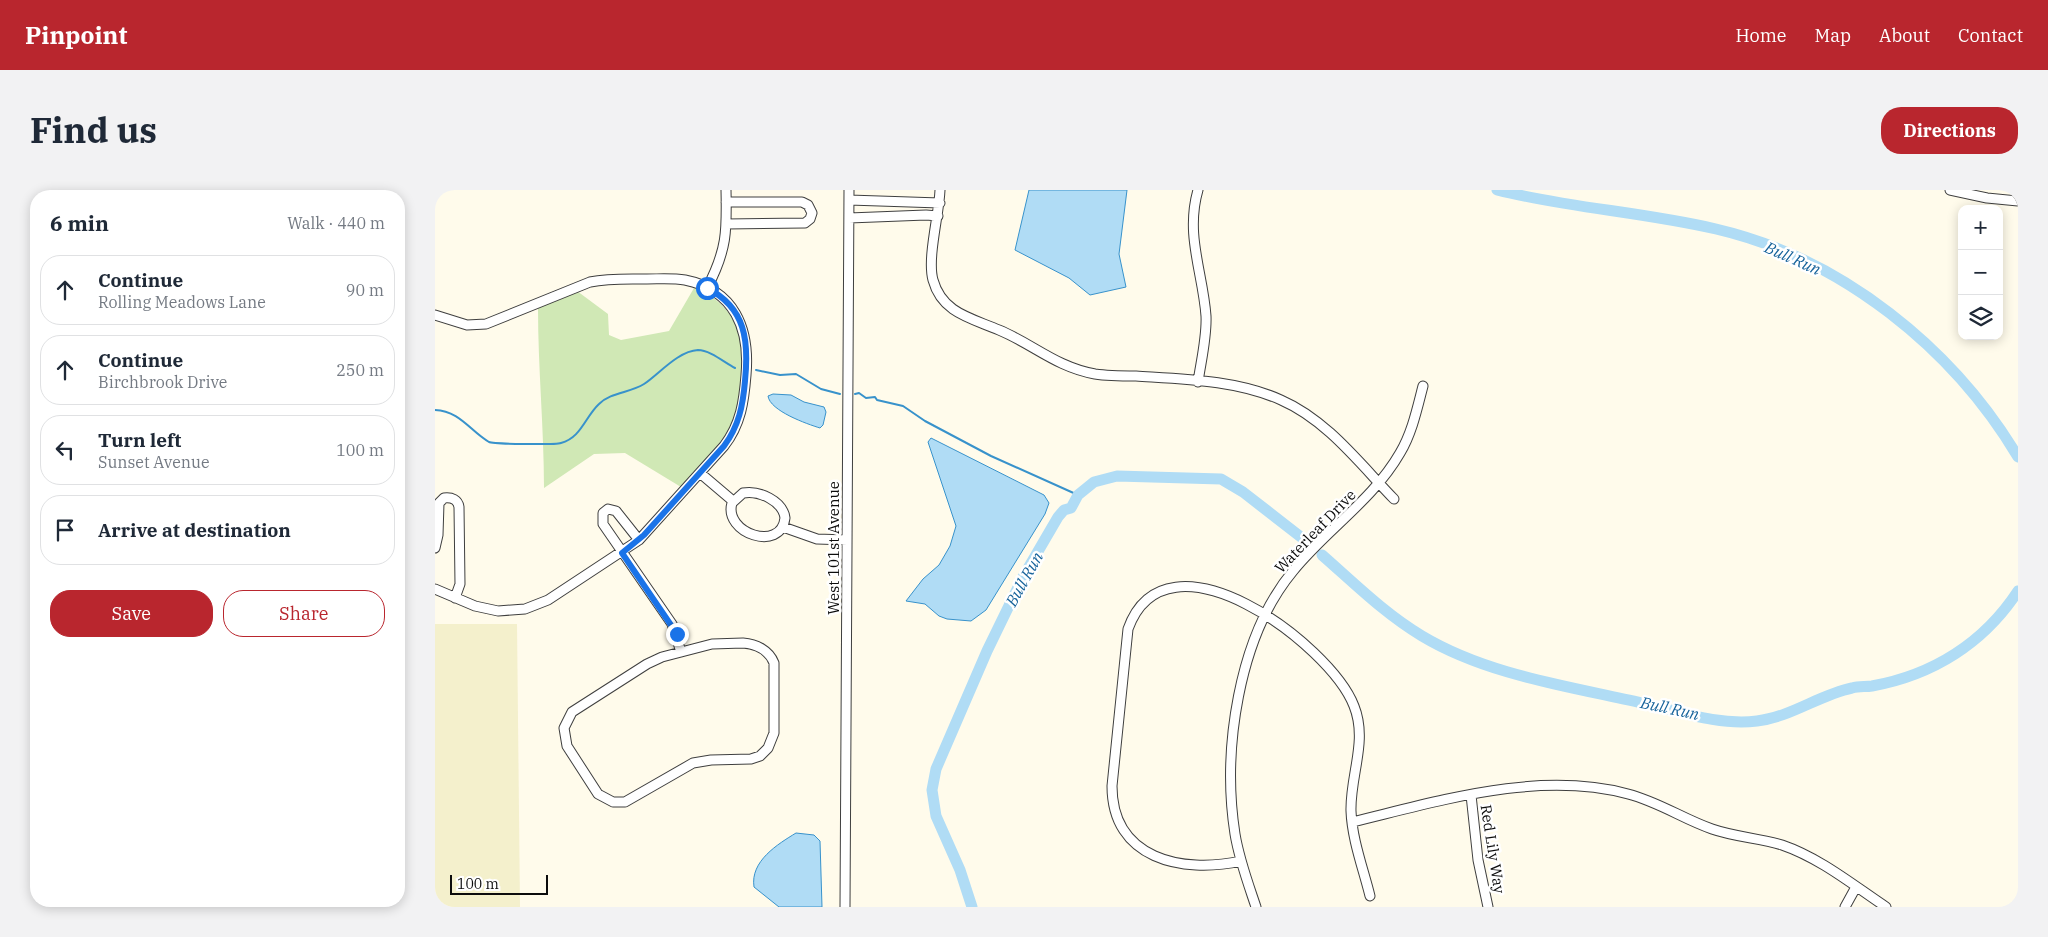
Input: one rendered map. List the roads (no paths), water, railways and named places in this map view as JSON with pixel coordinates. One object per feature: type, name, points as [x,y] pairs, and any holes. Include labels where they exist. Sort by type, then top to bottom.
[{"type":"street","points":[[707,288],[723,253],[726,224],[726,190]]},
{"type":"street","name":"West 101st Avenue","points":[[845,907],[849,190]]},
{"type":"street","points":[[940,190],[940,203],[931,259],[933,278],[941,298],[959,315],[1006,333],[1050,359],[1079,370],[1101,375],[1198,382],[1246,388],[1291,404],[1324,428],[1394,499]]},
{"type":"street","points":[[1197,190],[1193,205],[1193,248],[1206,317],[1198,382]]},
{"type":"street","points":[[1950,190],[1987,198],[2018,201]]},
{"type":"street","points":[[849,200],[940,203]]},
{"type":"street","points":[[726,202],[802,202],[808,205],[812,212],[810,219],[805,223],[726,224]]},
{"type":"street","points":[[849,218],[938,216]]},
{"type":"street","points":[[435,315],[467,325],[486,324],[583,284],[602,280],[679,280],[707,288],[722,298],[737,316],[746,338],[747,360],[743,403],[736,427],[724,446],[639,540],[622,553],[554,597],[525,609],[492,611],[435,589]]},
{"type":"street","name":"Waterleaf Drive","points":[[1256,907],[1241,861],[1234,824],[1231,792],[1233,739],[1246,669],[1266,614],[1297,566],[1379,483],[1405,444],[1423,386]]},
{"type":"street","points":[[700,473],[733,501]]},
{"type":"street","points":[[748,492],[775,501],[783,510],[783,527],[776,535],[766,537],[741,529],[731,519],[733,501],[740,495],[748,492]]},
{"type":"street","points":[[435,548],[438,535],[439,503],[445,498],[452,498],[457,501],[459,507],[459,584],[455,598]]},
{"type":"street","points":[[639,540],[616,510],[610,509],[604,512],[601,519],[603,524],[671,624],[681,652]]},
{"type":"street","points":[[783,527],[817,539],[847,540]]},
{"type":"street","points":[[1241,861],[1201,865],[1167,861],[1143,849],[1123,828],[1113,804],[1112,786],[1125,650],[1129,629],[1137,611],[1151,597],[1171,588],[1187,586],[1201,588],[1246,603],[1266,614],[1289,631],[1336,677],[1352,700],[1360,733],[1351,804],[1352,822],[1370,896]]},
{"type":"street","points":[[743,643],[753,644],[765,651],[774,663],[774,733],[768,748],[756,758],[711,760],[693,763],[683,767],[631,800],[613,802],[595,790],[567,746],[564,728],[569,717],[577,708],[647,664],[681,652],[712,644],[743,643]]},
{"type":"street","points":[[1352,822],[1471,795],[1555,786],[1592,788],[1627,794],[1650,801],[1709,828],[1782,845],[1825,866],[1886,907]]},
{"type":"street","name":"Red Lily Way","points":[[1471,795],[1477,860],[1488,907]]},
{"type":"street","points":[[1845,907],[1856,887]]},
{"type":"water","points":[[1029,190],[1127,190],[1119,254],[1126,287],[1090,295],[1069,278],[1015,250]]},
{"type":"water","points":[[773,394],[791,395],[804,402],[824,407],[826,412],[823,425],[820,428],[782,412],[770,402],[768,396]]},
{"type":"water","points":[[931,438],[1044,495],[1049,503],[1045,514],[986,610],[971,621],[947,619],[939,616],[925,604],[906,601],[923,579],[939,565],[950,546],[956,526],[928,442]]},
{"type":"water","points":[[796,833],[814,835],[820,841],[822,907],[779,907],[754,887],[756,869],[761,861],[781,842]]},
{"type":"waterway","name":"Bull Run","points":[[1497,190],[1716,229],[1762,243],[1807,262],[1849,285],[1889,313],[1927,345],[1961,379],[1991,417],[2018,457]]},
{"type":"waterway","points":[[435,410],[444,411],[458,418],[489,442],[524,444],[561,443],[573,437],[594,409],[604,400],[644,384],[683,354],[691,351],[703,351],[712,354],[735,368]]},
{"type":"waterway","points":[[756,370],[780,375],[796,374],[821,389],[840,394]]},
{"type":"waterway","points":[[855,394],[859,393],[866,398],[875,397],[877,400],[903,406],[925,421],[991,456],[1078,495]]},
{"type":"waterway","name":"Bull Run","points":[[972,907],[960,870],[936,816],[932,790],[936,769],[987,651],[1023,577],[1064,510],[1071,508],[1078,495],[1094,482],[1117,476],[1221,479],[1243,492],[1306,541]]},
{"type":"waterway","name":"Bull Run","points":[[1322,555],[1395,618],[1422,636],[1473,661],[1557,685],[1713,720],[1743,722],[1769,719],[1840,691],[1894,681],[1936,665],[1973,641],[2004,610],[2018,591]]}]
